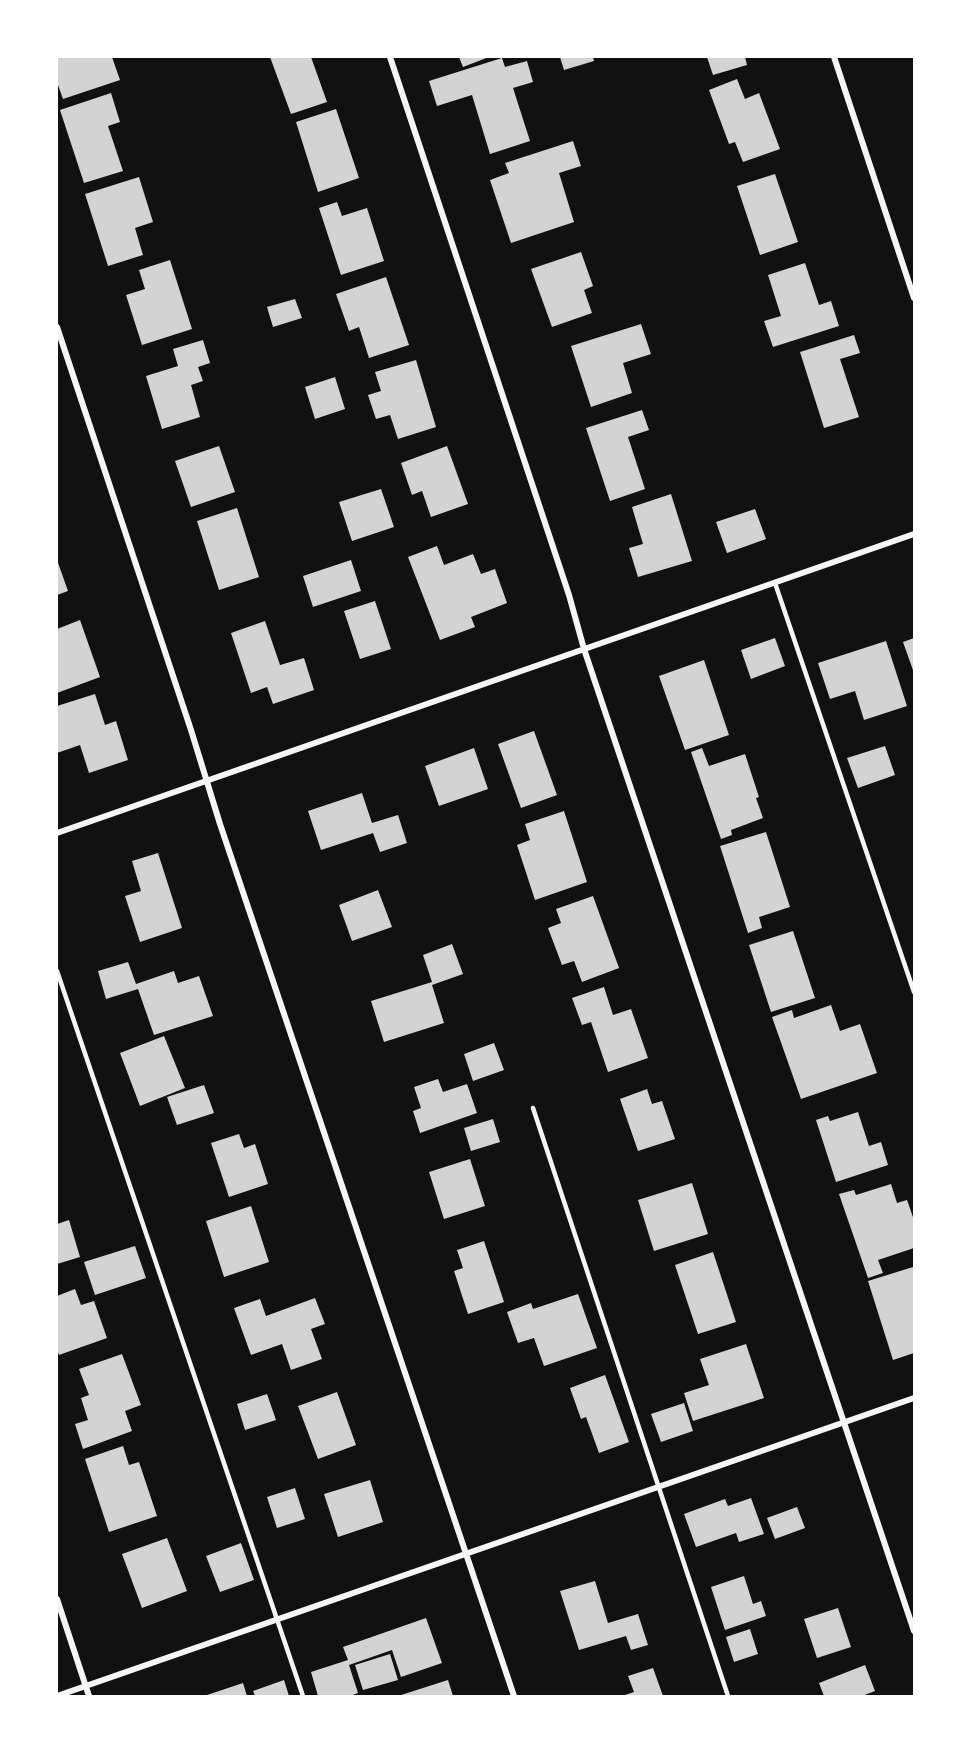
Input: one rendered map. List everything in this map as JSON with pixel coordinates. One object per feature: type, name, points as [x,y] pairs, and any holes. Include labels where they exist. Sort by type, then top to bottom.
[{"type":"street","points":[[390,57],[585,649],[914,1631]]},
{"type":"street","points":[[834,57],[914,298]]},
{"type":"street","points":[[57,327],[514,1696]]},
{"type":"street","points":[[57,833],[914,534]]},
{"type":"street","points":[[57,1696],[914,1398]]},
{"type":"street","points":[[57,1599],[89,1696]]},
{"type":"lane","points":[[775,583],[914,992]]},
{"type":"lane","points":[[57,971],[303,1696]]},
{"type":"lane","points":[[533,1108],[728,1696]]},
{"type":"building","points":[[57,57],[112,57],[120,80],[63,99],[57,82]]},
{"type":"building","points":[[270,57],[311,57],[327,102],[291,114]]},
{"type":"building","points":[[459,57],[489,57],[463,67]]},
{"type":"building","points":[[560,57],[593,57],[594,61],[564,70]]},
{"type":"building","points":[[707,57],[745,57],[747,65],[713,75]]},
{"type":"building","points":[[502,58],[505,67],[527,61],[533,82],[513,88],[530,141],[490,154],[472,95],[437,106],[429,81]]},
{"type":"building","points":[[737,79],[745,99],[759,93],[780,149],[743,162],[735,142],[729,144],[709,90]]},
{"type":"building","points":[[111,93],[120,122],[108,126],[123,171],[84,183],[60,110]]},
{"type":"building","points":[[336,109],[359,178],[318,192],[296,122]]},
{"type":"building","points":[[573,141],[581,166],[559,173],[574,222],[511,243],[490,180],[509,173],[505,163]]},
{"type":"building","points":[[775,174],[798,242],[760,255],[737,186]]},
{"type":"building","points":[[139,177],[153,222],[135,228],[143,255],[108,266],[85,194]]},
{"type":"building","points":[[337,202],[342,216],[367,208],[384,261],[341,275],[319,208]]},
{"type":"building","points":[[581,252],[593,286],[584,290],[592,313],[552,327],[531,269]]},
{"type":"building","points":[[170,260],[192,329],[142,345],[126,295],[145,289],[139,270]]},
{"type":"building","points":[[805,263],[819,305],[831,301],[839,326],[773,347],[764,321],[781,316],[768,275]]},
{"type":"building","points":[[386,277],[409,345],[369,358],[359,327],[349,331],[336,294]]},
{"type":"building","points":[[295,299],[302,318],[273,327],[267,307]]},
{"type":"building","points":[[641,324],[651,354],[623,363],[632,393],[591,407],[571,346]]},
{"type":"building","points":[[854,335],[860,353],[840,359],[859,417],[824,428],[800,352]]},
{"type":"building","points":[[203,340],[210,363],[198,367],[203,381],[191,385],[200,417],[162,429],[146,376],[178,366],[173,349]]},
{"type":"building","points":[[416,360],[436,427],[398,439],[390,415],[376,419],[368,395],[381,391],[375,372]]},
{"type":"building","points":[[335,377],[345,409],[315,419],[305,387]]},
{"type":"building","points":[[642,410],[649,430],[628,437],[645,489],[610,501],[586,428]]},
{"type":"building","points":[[219,446],[235,492],[191,507],[175,461]]},
{"type":"building","points":[[447,446],[468,504],[431,517],[422,491],[412,495],[401,463]]},
{"type":"building","points":[[381,489],[394,527],[352,541],[339,502]]},
{"type":"building","points":[[671,494],[692,561],[638,577],[629,548],[643,544],[632,507]]},
{"type":"building","points":[[237,508],[259,577],[219,590],[197,521]]},
{"type":"building","points":[[755,509],[766,539],[727,553],[716,522]]},
{"type":"building","points":[[437,546],[444,565],[473,554],[481,574],[495,569],[507,603],[471,617],[475,627],[440,640],[408,557]]},
{"type":"building","points":[[57,560],[68,591],[57,595]]},
{"type":"building","points":[[351,560],[361,591],[313,607],[303,576]]},
{"type":"building","points":[[375,601],[391,649],[360,659],[344,611]]},
{"type":"building","points":[[80,620],[100,677],[57,693],[57,629]]},
{"type":"building","points":[[265,621],[280,665],[304,658],[314,690],[273,704],[267,687],[251,693],[231,633]]},
{"type":"building","points":[[775,638],[785,666],[751,679],[741,650]]},
{"type":"building","points":[[914,638],[914,673],[903,642]]},
{"type":"building","points":[[886,641],[907,706],[864,720],[855,691],[830,699],[818,663]]},
{"type":"building","points":[[704,660],[729,735],[685,750],[659,676]]},
{"type":"building","points":[[95,694],[105,725],[116,721],[128,760],[89,773],[80,745],[57,753],[57,706]]},
{"type":"building","points":[[534,731],[557,795],[521,808],[498,744]]},
{"type":"building","points":[[885,746],[895,775],[858,788],[847,758]]},
{"type":"building","points":[[474,748],[488,789],[439,806],[425,766]]},
{"type":"building","points":[[702,748],[709,766],[745,754],[759,797],[756,798],[763,818],[731,830],[732,835],[721,839],[691,752]]},
{"type":"building","points":[[362,793],[372,823],[398,815],[407,843],[380,852],[373,833],[321,850],[308,811]]},
{"type":"building","points":[[564,811],[587,882],[535,900],[517,845],[530,840],[525,824]]},
{"type":"building","points":[[766,832],[790,907],[759,917],[762,928],[748,933],[720,846]]},
{"type":"building","points":[[158,853],[182,928],[140,942],[125,896],[141,891],[132,861]]},
{"type":"building","points":[[378,890],[392,927],[352,941],[339,905]]},
{"type":"building","points":[[593,896],[619,968],[582,982],[574,961],[562,965],[548,928],[561,923],[556,909]]},
{"type":"building","points":[[793,931],[815,998],[771,1012],[749,945]]},
{"type":"building","points":[[452,944],[463,974],[432,985],[444,1023],[384,1042],[371,1001],[432,982],[423,955]]},
{"type":"building","points":[[128,962],[136,984],[174,971],[178,983],[199,976],[213,1016],[154,1035],[138,989],[106,999],[98,971]]},
{"type":"building","points":[[604,987],[613,1015],[631,1009],[648,1058],[608,1072],[591,1022],[582,1025],[572,998]]},
{"type":"building","points":[[831,1005],[840,1031],[860,1024],[877,1073],[801,1099],[772,1017],[792,1010],[794,1018]]},
{"type":"building","points":[[164,1036],[185,1088],[140,1106],[120,1053]]},
{"type":"building","points":[[494,1043],[504,1070],[473,1081],[464,1054]]},
{"type":"building","points":[[438,1079],[443,1092],[467,1084],[477,1113],[420,1133],[413,1111],[421,1108],[414,1087]]},
{"type":"building","points":[[204,1085],[214,1113],[177,1125],[167,1097]]},
{"type":"building","points":[[647,1089],[652,1104],[662,1101],[675,1139],[638,1151],[620,1099]]},
{"type":"building","points":[[858,1112],[869,1146],[881,1142],[888,1165],[836,1182],[816,1120],[828,1116],[830,1121]]},
{"type":"building","points":[[493,1119],[500,1142],[471,1151],[464,1128]]},
{"type":"building","points":[[239,1134],[244,1148],[255,1144],[268,1184],[229,1197],[211,1143]]},
{"type":"building","points":[[470,1159],[485,1206],[444,1219],[429,1172]]},
{"type":"building","points":[[692,1183],[708,1234],[654,1251],[638,1200]]},
{"type":"building","points":[[891,1184],[897,1203],[907,1200],[914,1220],[914,1248],[878,1260],[883,1273],[868,1278],[839,1194],[854,1190],[856,1195]]},
{"type":"building","points":[[251,1206],[269,1262],[224,1277],[206,1221]]},
{"type":"building","points":[[69,1220],[80,1257],[57,1264],[57,1224]]},
{"type":"building","points":[[484,1241],[504,1302],[468,1314],[454,1271],[463,1268],[457,1250]]},
{"type":"building","points":[[135,1246],[146,1278],[95,1295],[84,1262]]},
{"type":"building","points":[[713,1252],[736,1322],[698,1334],[675,1265]]},
{"type":"building","points":[[913,1267],[914,1353],[893,1360],[868,1281]]},
{"type":"building","points":[[75,1289],[81,1305],[94,1301],[107,1338],[59,1355],[57,1350],[57,1296]]},
{"type":"building","points":[[578,1294],[597,1348],[544,1366],[534,1338],[518,1343],[507,1312],[531,1303],[533,1309]]},
{"type":"building","points":[[315,1298],[325,1324],[311,1329],[322,1359],[291,1370],[282,1344],[251,1355],[234,1308],[260,1299],[266,1316]]},
{"type":"building","points":[[746,1344],[764,1398],[693,1421],[684,1393],[709,1385],[700,1359]]},
{"type":"building","points":[[122,1354],[141,1405],[125,1411],[132,1431],[83,1449],[75,1424],[88,1420],[81,1398],[89,1395],[79,1369]]},
{"type":"building","points":[[605,1375],[629,1442],[599,1453],[586,1417],[581,1419],[570,1388]]},
{"type":"building","points":[[337,1392],[356,1445],[318,1459],[298,1406]]},
{"type":"building","points":[[267,1394],[276,1420],[245,1430],[237,1404]]},
{"type":"building","points":[[684,1403],[693,1431],[661,1442],[651,1414]]},
{"type":"building","points":[[123,1446],[129,1465],[139,1462],[157,1516],[109,1532],[85,1459]]},
{"type":"building","points":[[370,1480],[383,1522],[338,1537],[324,1494]]},
{"type":"building","points":[[295,1488],[305,1519],[277,1528],[267,1497]]},
{"type":"building","points":[[751,1498],[764,1534],[739,1542],[736,1533],[696,1547],[684,1514],[725,1499],[728,1506]]},
{"type":"building","points":[[797,1507],[805,1528],[775,1539],[767,1518]]},
{"type":"building","points":[[167,1538],[187,1591],[142,1608],[122,1554]]},
{"type":"building","points":[[241,1543],[254,1580],[220,1592],[206,1556]]},
{"type":"building","points":[[744,1576],[753,1604],[761,1601],[766,1616],[725,1630],[711,1587]]},
{"type":"building","points":[[595,1581],[608,1623],[638,1614],[648,1645],[631,1650],[626,1636],[579,1650],[560,1591]]},
{"type":"building","points":[[838,1608],[851,1647],[817,1658],[804,1619]]},
{"type":"building","points":[[426,1618],[442,1663],[401,1677],[392,1650],[349,1665],[358,1693],[350,1696],[318,1696],[311,1672],[348,1660],[343,1647]]},
{"type":"building","points":[[750,1629],[758,1654],[734,1662],[726,1637]]},
{"type":"building","points":[[390,1654],[398,1680],[363,1690],[355,1665]]},
{"type":"building","points":[[865,1665],[875,1691],[862,1696],[824,1696],[819,1683]]},
{"type":"building","points":[[653,1668],[663,1696],[622,1696],[634,1692],[628,1676]]},
{"type":"building","points":[[284,1680],[289,1696],[255,1696],[253,1691]]},
{"type":"building","points":[[448,1680],[453,1696],[398,1696]]},
{"type":"building","points":[[243,1683],[247,1696],[204,1696]]}]
